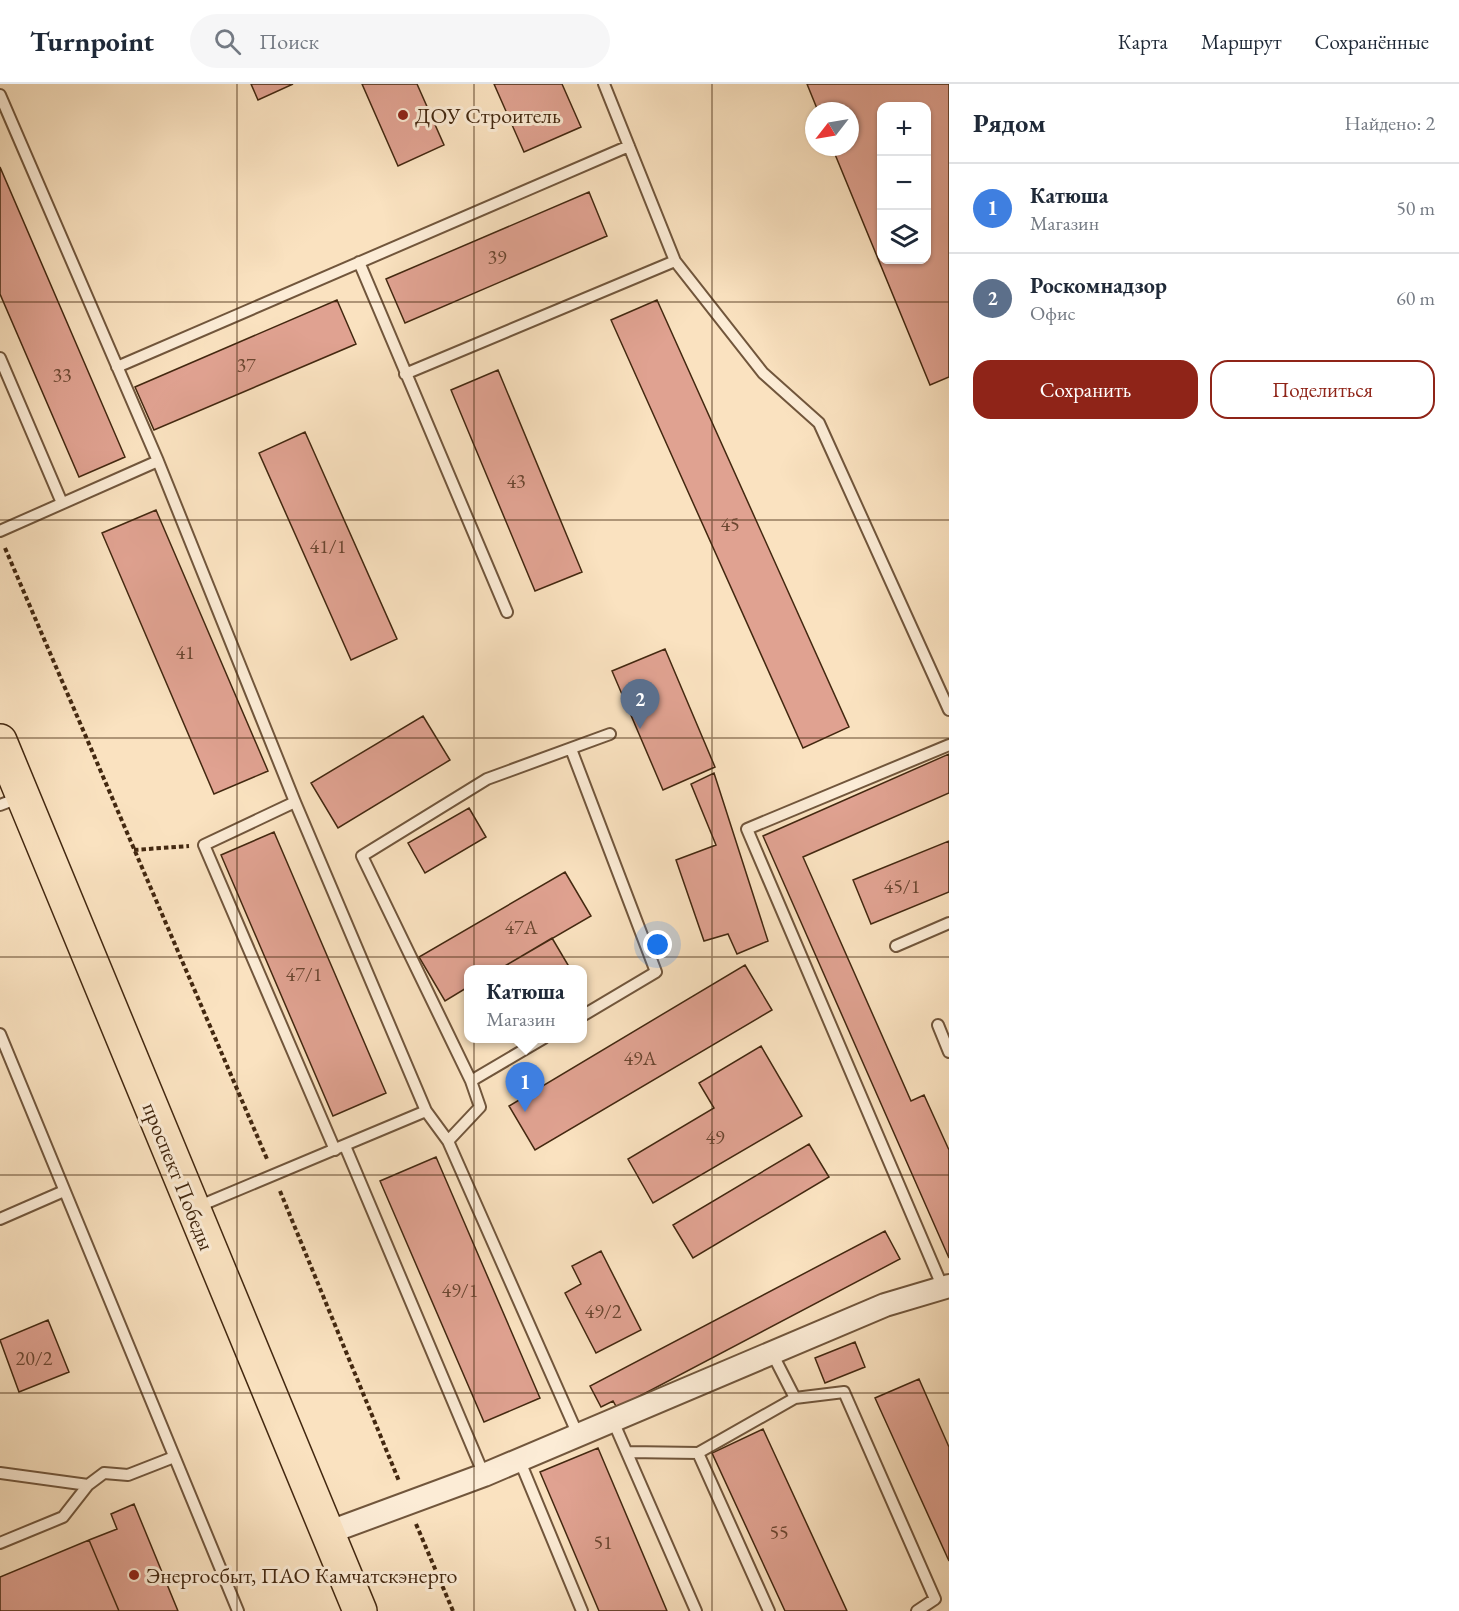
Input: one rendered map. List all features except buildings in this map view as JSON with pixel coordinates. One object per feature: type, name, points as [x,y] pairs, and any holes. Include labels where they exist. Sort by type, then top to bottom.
[{"type":"main road","name":"проспект Победы","points":[[0,741],[12,801],[192,1210],[360,1611]]},
{"type":"street","points":[[327,1533],[484,1474],[772,1355],[885,1305],[946,1287]]},
{"type":"lane","points":[[604,84],[675,261],[764,373],[819,423],[949,710]]},
{"type":"lane","points":[[0,95],[158,461],[295,802],[426,1111],[448,1141],[578,1435]]},
{"type":"lane","points":[[117,367],[629,146]]},
{"type":"lane","points":[[405,374],[675,261]]},
{"type":"lane","points":[[359,262],[507,612]]},
{"type":"lane","points":[[0,358],[62,503]]},
{"type":"lane","points":[[0,531],[158,461]]},
{"type":"lane","points":[[448,1141],[480,1107],[471,1081],[362,856],[487,779],[610,734]]},
{"type":"lane","points":[[946,1287],[747,829],[949,745]]},
{"type":"lane","points":[[571,749],[656,972],[587,1013]]},
{"type":"lane","points":[[295,802],[204,845],[484,1474]]},
{"type":"lane","points":[[896,946],[949,923]]},
{"type":"lane","points":[[938,1025],[949,1052]]},
{"type":"lane","points":[[0,1034],[238,1611]]},
{"type":"lane","points":[[471,1081],[536,1043]]},
{"type":"lane","points":[[192,1210],[426,1111]]},
{"type":"lane","points":[[0,1219],[64,1191]]},
{"type":"lane","points":[[772,1355],[795,1398]]},
{"type":"lane","points":[[628,1452],[698,1453],[795,1398],[844,1392],[935,1599],[917,1611]]},
{"type":"lane","points":[[613,1421],[696,1611]]},
{"type":"lane","points":[[698,1453],[769,1611]]},
{"type":"lane","points":[[0,1543],[63,1517],[88,1485],[104,1473],[128,1475],[174,1456]]},
{"type":"lane","points":[[519,1459],[582,1611]]},
{"type":"lane","points":[[0,1473],[88,1485]]},
{"type":"path","points":[[5,547],[273,1174],[453,1611]]},
{"type":"path","points":[[134,850],[204,845]]},
{"type":"place","name":"ДОУ Строитель","points":[[403,115]]},
{"type":"place","name":"Роскомнадзор","points":[[640,729]]},
{"type":"place","name":"Катюша","points":[[525,1112]]},
{"type":"place","name":"Энергосбыт, ПАО Камчатскэнерго","points":[[134,1575]]}]
